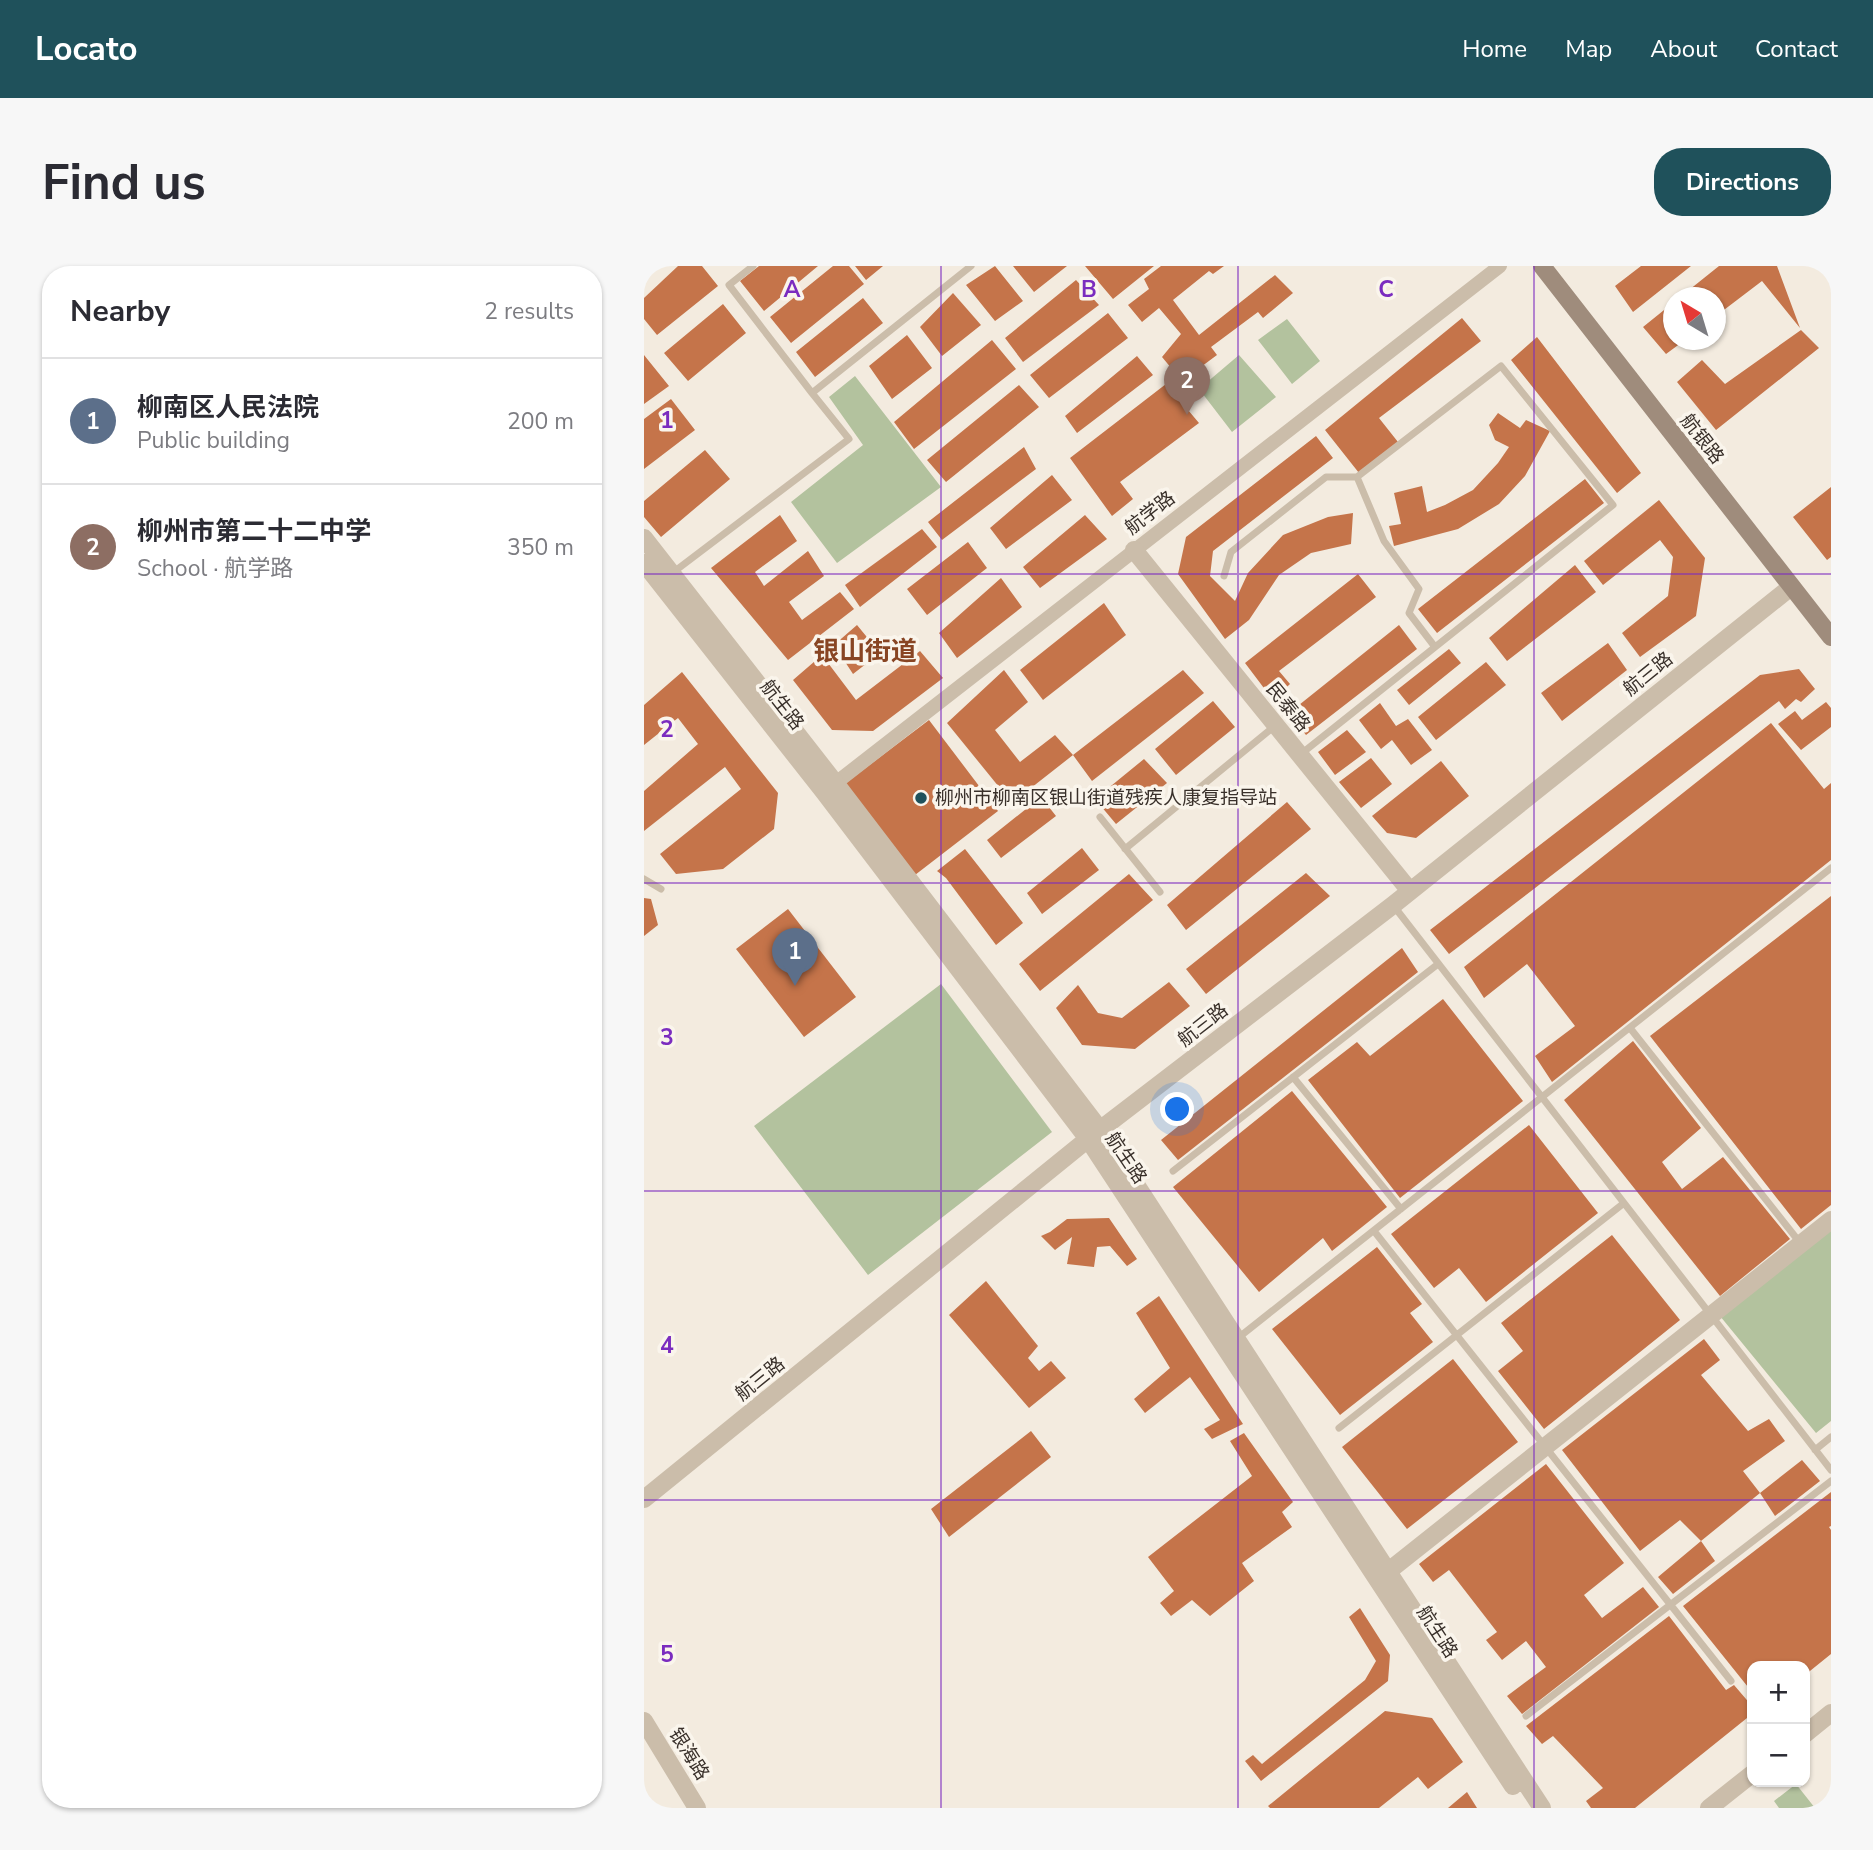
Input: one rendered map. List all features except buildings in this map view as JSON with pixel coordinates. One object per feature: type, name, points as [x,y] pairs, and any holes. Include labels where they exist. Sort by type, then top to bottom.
[{"type":"main road","name":"航银路","points":[[1542,266],[1831,637]]},
{"type":"street","name":"航学路","points":[[830,788],[1500,266]]},
{"type":"street","points":[[644,538],[666,578]]},
{"type":"street","name":"民泰路","points":[[1134,550],[1410,891]]},
{"type":"street","name":"航生路","points":[[644,563],[666,578],[1095,1135],[1383,1576],[1528,1808]]},
{"type":"street","name":"航三路","points":[[644,1499],[1095,1135],[1410,891],[1791,587]]},
{"type":"street","points":[[1542,1808],[1383,1576],[1831,1220]]},
{"type":"street","points":[[1810,1730],[1831,1713]]},
{"type":"street","name":"银海路","points":[[644,1721],[697,1808]]},
{"type":"street","points":[[1709,1808],[1747,1778]]},
{"type":"lane","points":[[666,578],[849,439],[729,285],[753,266]]},
{"type":"lane","points":[[812,393],[971,266]]},
{"type":"lane","points":[[1224,576],[1231,552],[1326,477],[1357,477],[1501,366],[1613,505],[1300,755]]},
{"type":"lane","points":[[1357,477],[1384,541],[1419,589],[1409,614],[1435,647]]},
{"type":"lane","points":[[1125,849],[1276,725]]},
{"type":"lane","points":[[1100,817],[1160,892]]},
{"type":"lane","points":[[1232,1343],[1830,870]]},
{"type":"lane","points":[[644,879],[661,889]]},
{"type":"lane","points":[[1392,905],[1831,1470]]},
{"type":"lane","points":[[1173,1171],[1438,964]]},
{"type":"lane","points":[[1630,1028],[1801,1244]]},
{"type":"lane","points":[[1293,1077],[1401,1209]]},
{"type":"lane","points":[[1339,1427],[1624,1203]]},
{"type":"lane","points":[[1374,1231],[1731,1681]]},
{"type":"lane","points":[[1815,1450],[1831,1437]]},
{"type":"lane","points":[[1526,1716],[1831,1481]]},
{"type":"green space","points":[[1287,319],[1320,361],[1292,384],[1258,340]]},
{"type":"green space","points":[[1239,355],[1276,397],[1232,432],[1199,389]]},
{"type":"green space","points":[[855,376],[941,487],[837,563],[791,502],[863,445],[829,397]]},
{"type":"green space","points":[[941,984],[1052,1132],[868,1275],[754,1126]]},
{"type":"green space","points":[[1831,1229],[1831,1421],[1816,1433],[1720,1316]]},
{"type":"green space","points":[[1792,1787],[1798,1787],[1815,1808],[1779,1808],[1774,1801]]},
{"type":"place","name":"柳州市第二十二中学","points":[[1187,415]]},
{"type":"place","name":"柳州市柳南区银山街道残疾人康复指导站","points":[[921,798]]},
{"type":"place","name":"柳南区人民法院","points":[[795,986]]},
{"type":"district","name":"银山街道","points":[[865,651]]}]
